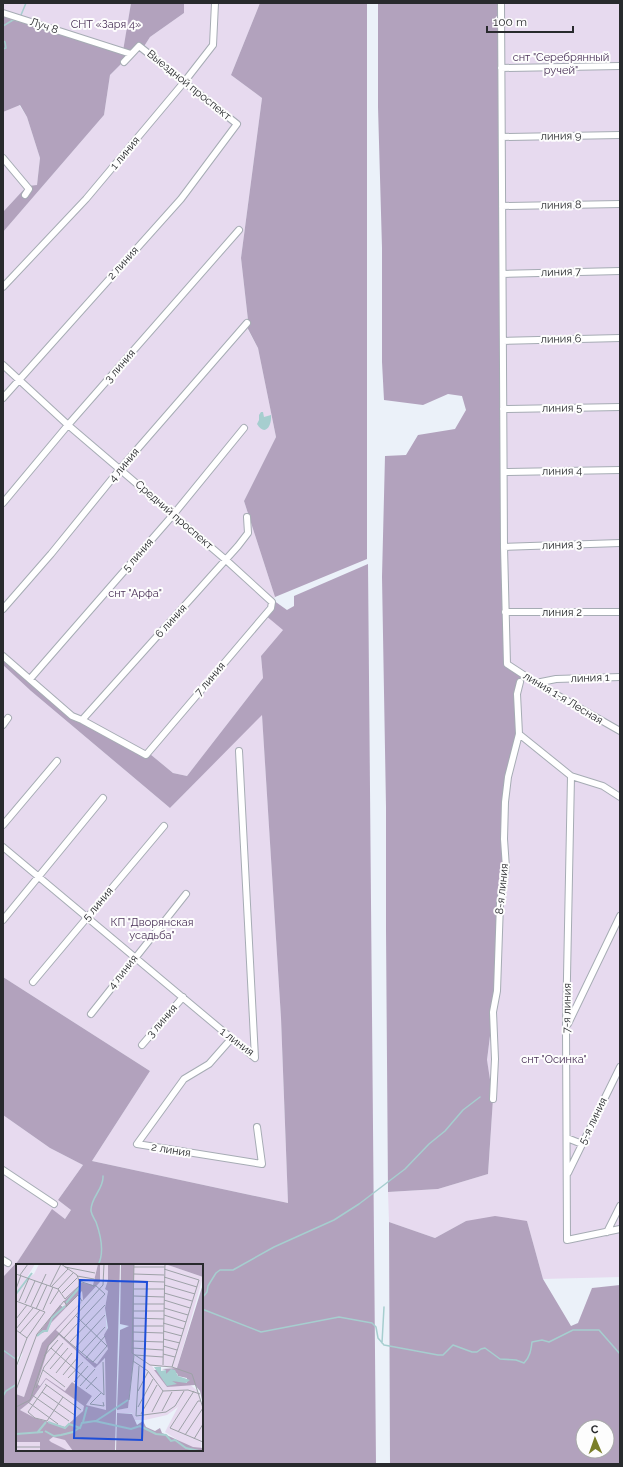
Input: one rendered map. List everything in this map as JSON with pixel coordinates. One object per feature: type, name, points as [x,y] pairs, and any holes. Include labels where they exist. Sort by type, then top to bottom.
[{"type":"street","name":"1 линия","points":[[3,287],[86,199],[185,81],[213,45],[215,3]]},
{"type":"street","points":[[501,3],[500,68],[502,137],[505,612]]},
{"type":"street","name":"Луч 8","points":[[3,13],[131,54]]},
{"type":"street","name":"Выездной проспект","points":[[124,62],[139,46],[185,81],[237,124]]},
{"type":"street","points":[[500,68],[620,66]]},
{"type":"street","name":"2 линия","points":[[3,398],[181,199],[237,124]]},
{"type":"street","name":"линия 9","points":[[502,137],[620,135]]},
{"type":"street","points":[[3,158],[30,189],[25,195]]},
{"type":"street","name":"линия 8","points":[[502,206],[620,204]]},
{"type":"street","name":"3 линия","points":[[3,504],[68,425],[239,230]]},
{"type":"street","name":"линия 7","points":[[503,274],[620,271]]},
{"type":"street","name":"4 линия","points":[[3,609],[51,554],[120,468],[247,323]]},
{"type":"street","name":"линия 6","points":[[503,340],[620,338]]},
{"type":"street","name":"Средний проспект","points":[[3,365],[68,425],[120,468],[272,602]]},
{"type":"street","name":"линия 5","points":[[503,409],[620,407]]},
{"type":"street","name":"5 линия","points":[[30,679],[173,515],[244,428]]},
{"type":"street","name":"линия 4","points":[[504,472],[620,470]]},
{"type":"street","name":"6 линия","points":[[82,720],[226,560],[248,533],[247,517]]},
{"type":"street","name":"линия 3","points":[[504,548],[620,543]]},
{"type":"street","name":"7 линия","points":[[82,720],[146,755],[271,608],[272,602]]},
{"type":"street","name":"линия 2","points":[[505,612],[620,612]]},
{"type":"street","name":"линия 1-я Лесная","points":[[505,612],[507,664],[536,683],[620,731]]},
{"type":"street","points":[[3,656],[72,716],[82,720]]},
{"type":"street","name":"линия 1","points":[[536,683],[556,679],[620,677]]},
{"type":"street","name":"8-я линия","points":[[493,1099],[495,1059],[493,1012],[496,991],[500,903],[506,868],[504,840],[505,802],[508,777],[519,734],[517,694],[520,682]]},
{"type":"street","points":[[3,725],[8,718]]},
{"type":"street","points":[[519,734],[571,776],[603,786],[620,797]]},
{"type":"street","name":"1 линия","points":[[3,847],[255,1058],[239,751]]},
{"type":"street","points":[[3,825],[57,762]]},
{"type":"street","name":"7-я линия","points":[[571,776],[566,1027],[567,1240],[607,1232]]},
{"type":"street","points":[[3,920],[103,798]]},
{"type":"street","name":"5 линия","points":[[33,982],[164,826]]},
{"type":"street","name":"4 линия","points":[[91,1014],[186,894]]},
{"type":"street","points":[[566,1027],[620,916]]},
{"type":"street","name":"3 линия","points":[[142,1045],[183,997]]},
{"type":"street","name":"2 линия","points":[[231,1039],[209,1064],[184,1079],[137,1144],[262,1164],[257,1127]]},
{"type":"street","name":"5-я линия","points":[[567,1176],[620,1067]]},
{"type":"street","points":[[567,1138],[582,1144]]},
{"type":"street","points":[[3,1170],[54,1204]]},
{"type":"street","points":[[607,1232],[620,1206]]},
{"type":"street","points":[[607,1232],[620,1229]]},
{"type":"green space","name":"СНТ «Заря 4»","points":[[3,3],[131,3],[123,52],[3,13]]},
{"type":"green space","name":"снт \"Арфа\"","points":[[184,3],[260,3],[231,75],[262,98],[241,258],[248,330],[258,348],[276,437],[244,501],[275,597],[273,600],[283,630],[261,656],[263,678],[187,776],[173,773],[150,754],[70,715],[3,656],[3,232],[104,115],[110,75],[139,46],[143,48],[150,37],[184,13]]},
{"type":"green space","points":[[501,3],[620,3],[620,1277],[543,1279],[527,1221],[466,1221],[435,1238],[389,1222],[388,1192],[438,1189],[488,1174],[493,1099],[487,1061],[493,1012],[504,816],[517,694],[522,674],[507,664]]},
{"type":"green space","points":[[19,105],[27,117],[40,158],[37,185],[27,186],[3,212],[3,112]]},
{"type":"green space","name":"КП \"Дворянская усадьба\"","points":[[3,665],[31,691],[170,808],[262,714],[281,1018],[288,1203],[92,1161],[150,1071],[3,977]]},
{"type":"green space","points":[[3,1115],[50,1148],[83,1165],[58,1200],[71,1210],[65,1219],[52,1210],[18,1261],[3,1277]]},
{"type":"shaded area","points":[[131,3],[184,3],[184,13],[150,37],[143,48],[139,46],[110,75],[104,115],[3,232],[3,212],[27,186],[37,185],[40,158],[27,117],[20,105],[3,112],[3,13],[123,51]]},
{"type":"shaded area","points":[[260,3],[367,3],[367,559],[275,597],[244,501],[276,437],[258,348],[248,329],[241,258],[262,98],[231,75]]},
{"type":"shaded area","points":[[378,3],[501,3],[507,663],[522,674],[517,694],[519,734],[508,777],[506,868],[493,1012],[487,1060],[493,1099],[488,1174],[438,1189],[388,1192],[386,807],[382,577],[385,456],[406,455],[418,435],[455,429],[466,410],[462,396],[448,394],[423,405],[384,400],[382,362],[382,248],[378,107]]},
{"type":"shaded area","points":[[261,412],[263,412],[264,417],[271,415],[269,426],[265,430],[260,428],[257,424]]},
{"type":"shaded area","points":[[368,564],[376,1464],[3,1464],[3,1277],[18,1261],[52,1209],[65,1219],[71,1210],[58,1200],[83,1165],[50,1148],[3,1115],[3,977],[150,1071],[92,1161],[288,1203],[281,1018],[262,715],[170,808],[31,691],[3,665],[3,656],[70,715],[150,754],[173,773],[187,776],[263,678],[261,656],[283,630],[265,615],[273,600],[287,610],[294,606],[294,596]]},
{"type":"shaded area","points":[[495,1216],[527,1221],[543,1279],[571,1326],[578,1323],[592,1288],[620,1285],[620,1464],[390,1464],[389,1222],[435,1238],[466,1221]]},
{"type":"waterway","points":[[21,15],[26,3]]},
{"type":"waterway","points":[[3,26],[13,20],[19,21]]},
{"type":"waterway","points":[[3,41],[5,42],[6,48],[3,49]]},
{"type":"waterway","points":[[203,1297],[207,1292],[208,1286],[216,1273],[220,1270],[233,1270],[274,1247],[334,1220],[359,1204],[405,1169],[429,1144],[445,1131],[463,1110],[480,1097]]},
{"type":"waterway","points":[[98,1264],[102,1244],[98,1227],[91,1211],[91,1206],[103,1181],[103,1176]]},
{"type":"waterway","points":[[382,1343],[384,1307]]},
{"type":"waterway","points":[[203,1309],[261,1332],[339,1317],[372,1323],[376,1327],[378,1338],[384,1345],[438,1355],[443,1355],[453,1345],[472,1352],[477,1352],[485,1348],[500,1359],[516,1360],[524,1363],[531,1351],[532,1342],[542,1340],[549,1342],[573,1330],[599,1330],[620,1354]]},
{"type":"waterway","points":[[3,1350],[16,1359]]},
{"type":"waterway","points":[[3,1396],[6,1391],[16,1385]]},
{"type":"park label","name":"снт \"Серебрянный ручей\"","points":[[561,63]]},
{"type":"park label","name":"снт \"Осинка\"","points":[[554,1059]]}]
